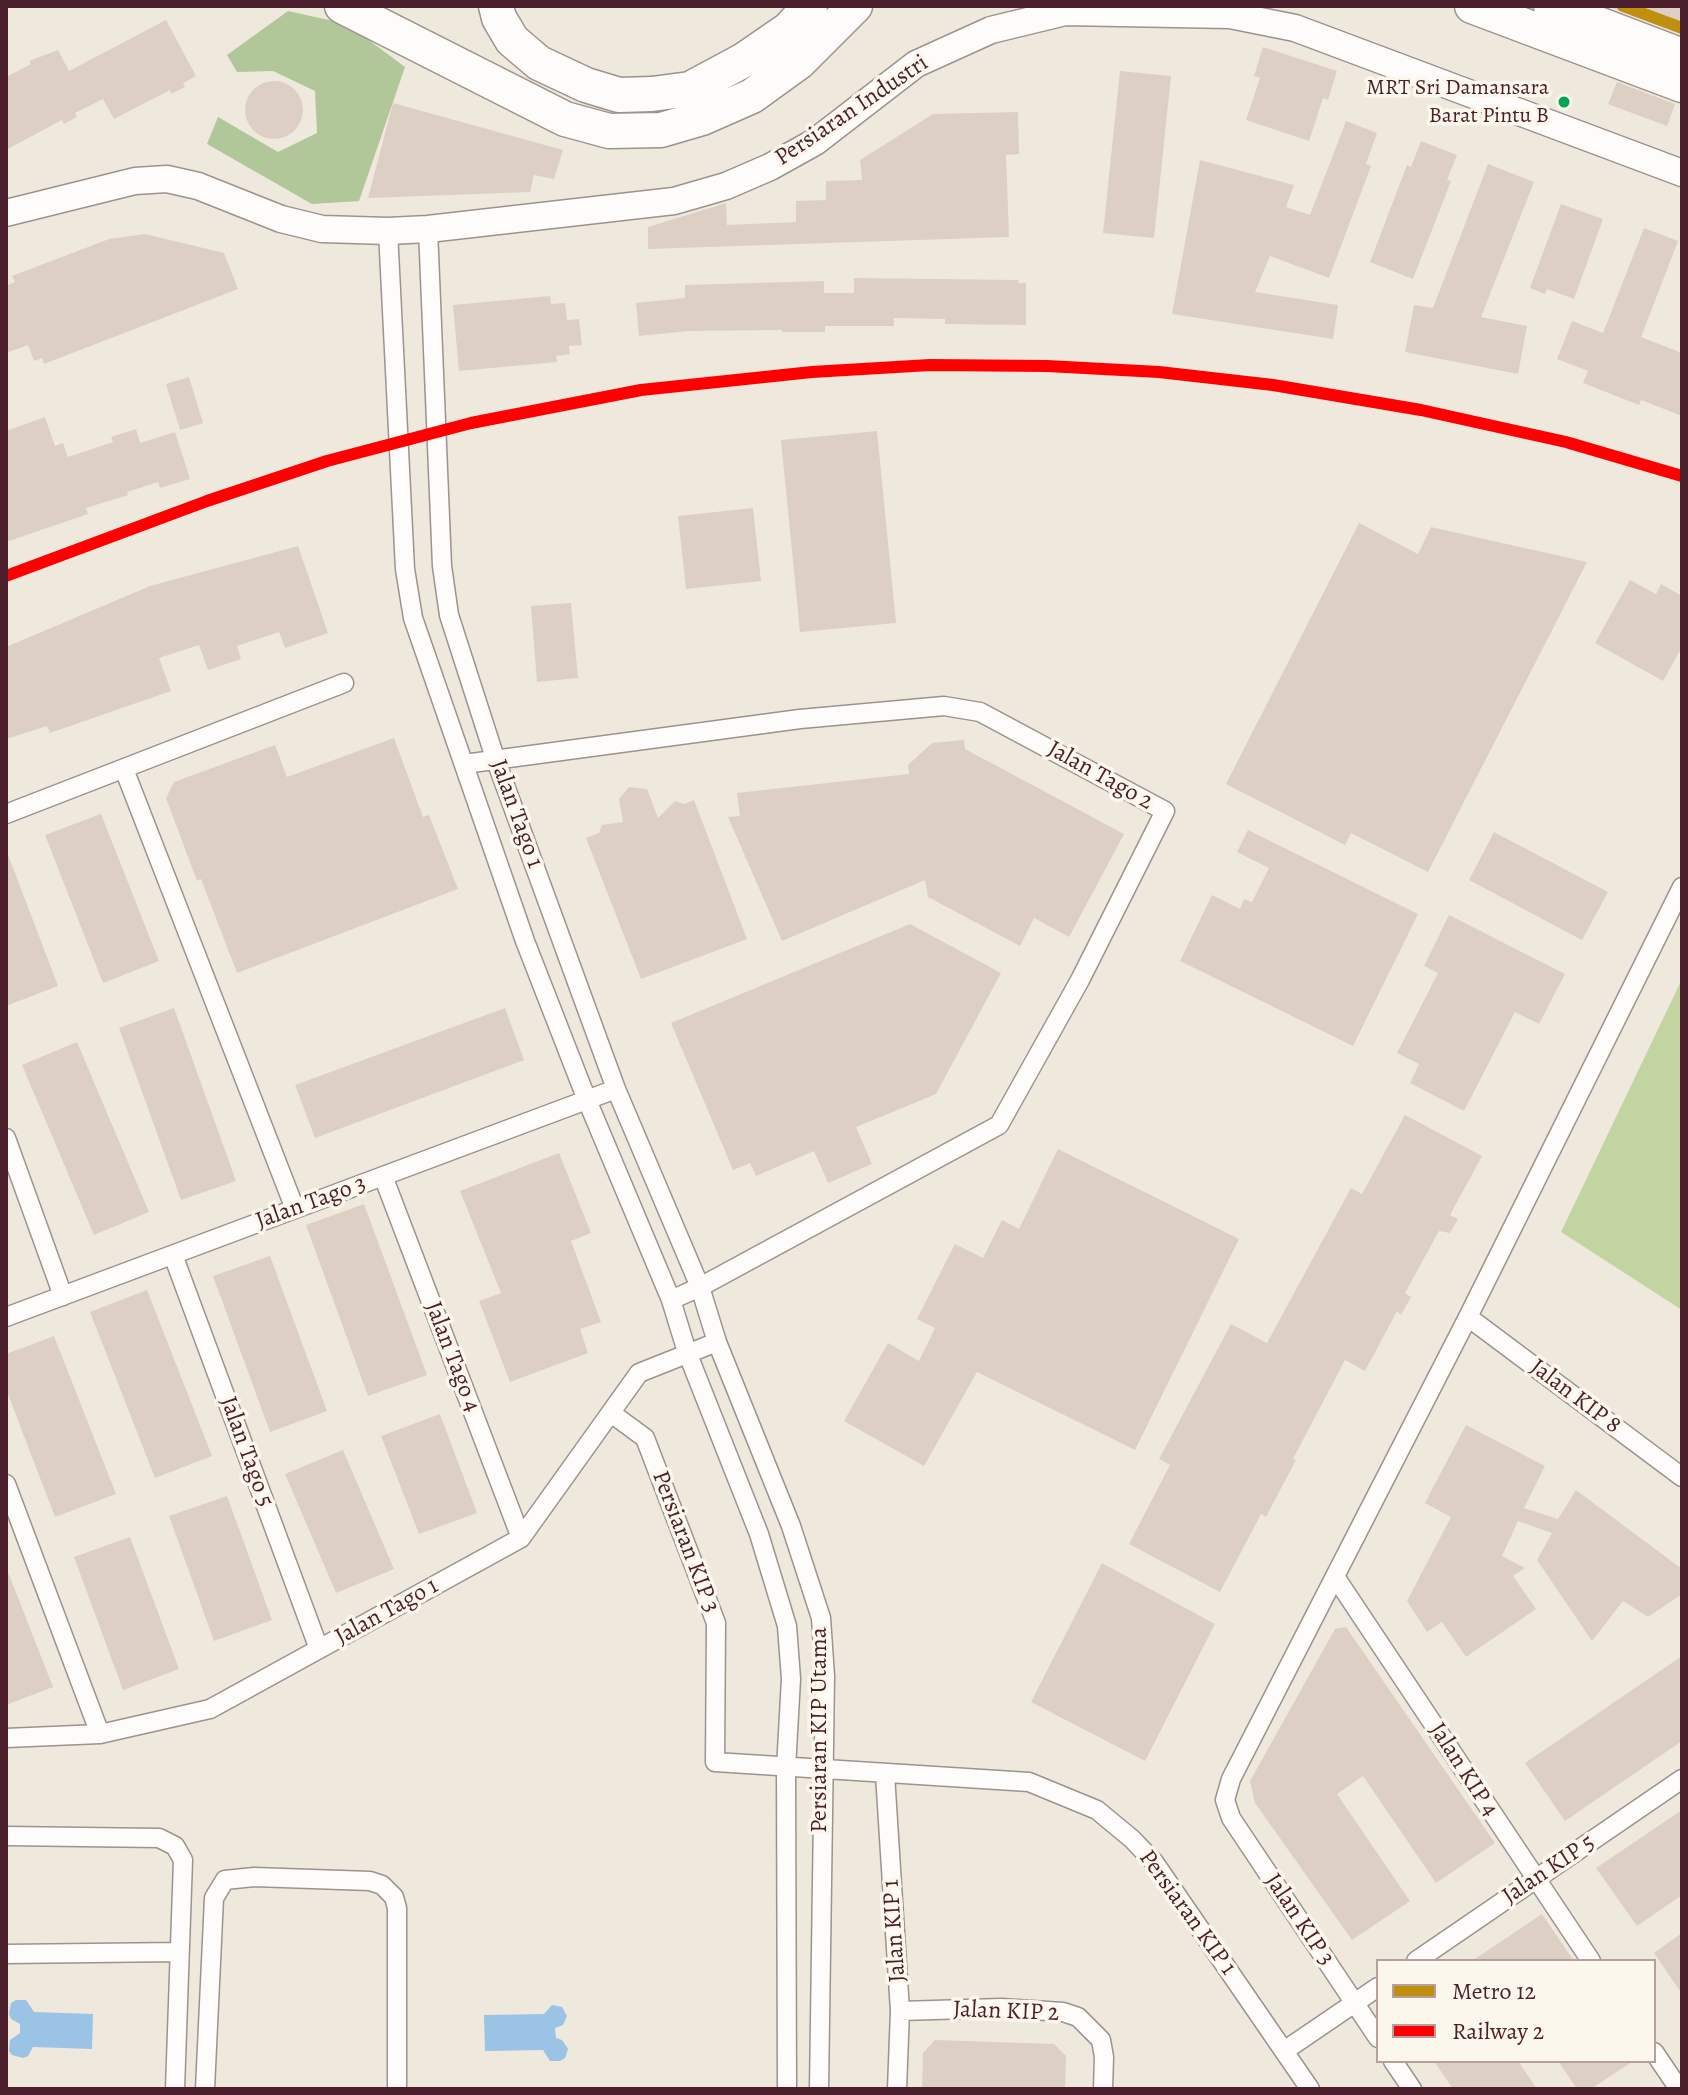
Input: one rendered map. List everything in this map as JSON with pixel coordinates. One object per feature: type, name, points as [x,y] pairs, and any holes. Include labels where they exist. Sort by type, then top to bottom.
[{"type":"highway","points":[[342,6],[565,119],[609,131],[661,130],[702,118],[752,96],[799,62],[855,6]]},
{"type":"highway","points":[[496,6],[512,40],[539,63],[586,85],[619,95],[690,89],[744,60],[789,29],[810,6]]},
{"type":"highway","points":[[1472,6],[1682,85]]},
{"type":"highway","points":[[1551,6],[1682,56]]},
{"type":"street","name":"Persiaran Industri","points":[[6,213],[135,181],[167,179],[198,186],[281,219],[322,229],[428,229],[674,201],[726,186],[770,167],[815,142],[916,64],[991,30],[1065,12],[1230,15],[1295,28],[1682,173]]},
{"type":"street","name":"Jalan Tago 1","points":[[6,1738],[100,1734],[210,1709],[521,1538],[639,1373],[717,1342],[700,1287],[616,1089],[495,758],[449,615],[442,566],[428,229]]},
{"type":"street","name":"Jalan Tago 1","points":[[388,231],[405,569],[413,618],[525,941],[587,1100],[671,1300],[687,1352]]},
{"type":"street","points":[[6,814],[344,683]]},
{"type":"street","name":"Jalan Tago 2","points":[[464,764],[800,719],[944,706],[980,712],[1165,811],[1080,980],[999,1125],[671,1300]]},
{"type":"street","points":[[124,769],[295,1209]]},
{"type":"street","points":[[1336,1578],[1679,899]]},
{"type":"street","name":"Jalan Tago 3","points":[[6,1317],[616,1089]]},
{"type":"street","points":[[6,1138],[63,1296]]},
{"type":"street","name":"Jalan Tago 4","points":[[383,1176],[521,1538]]},
{"type":"street","name":"Jalan Tago 5","points":[[173,1255],[319,1649]]},
{"type":"street","name":"Jalan KIP 8","points":[[1468,1317],[1682,1477]]},
{"type":"street","name":"Persiaran KIP Utama","points":[[717,1342],[791,1526],[821,1618],[825,1676],[819,2089]]},
{"type":"street","name":"Persiaran KIP Utama","points":[[687,1352],[759,1534],[787,1626],[791,1679],[786,1768],[787,2089]]},
{"type":"street","name":"Persiaran KIP 3","points":[[611,1413],[645,1438],[716,1623],[715,1762],[786,1768]]},
{"type":"street","points":[[6,1484],[100,1734]]},
{"type":"street","name":"Jalan KIP 3","points":[[1336,1578],[1231,1779],[1225,1800],[1231,1818],[1376,2035]]},
{"type":"street","name":"Jalan KIP 4","points":[[1336,1578],[1590,1959]]},
{"type":"street","name":"Persiaran KIP 1","points":[[786,1768],[1029,1782],[1097,1810],[1154,1862],[1310,2089]]},
{"type":"street","name":"Jalan KIP 1","points":[[885,1774],[900,2011],[897,2089]]},
{"type":"street","name":"Jalan KIP 5","points":[[1419,1959],[1682,1779]]},
{"type":"street","points":[[6,1836],[159,1838],[175,1846],[183,1860],[175,2089]]},
{"type":"street","points":[[205,2089],[214,1898],[225,1880],[254,1877],[370,1881],[390,1891],[397,1908],[397,2089]]},
{"type":"street","points":[[6,1954],[178,1952]]},
{"type":"street","points":[[1284,2051],[1376,1988]]},
{"type":"street","name":"Jalan KIP 2","points":[[900,2011],[1001,2008],[1063,2012],[1078,2017],[1101,2040],[1103,2089]]},
{"type":"street","points":[[1656,2055],[1679,2089]]},
{"type":"street","points":[[1666,2070],[1682,2059]]},
{"type":"street","points":[[1394,2063],[1412,2089]]},
{"type":"green space","points":[[288,11],[347,24],[405,67],[359,201],[312,204],[207,144],[218,117],[278,152],[317,133],[315,91],[273,71],[237,72],[227,55]]},
{"type":"green space","points":[[1682,979],[1682,1310],[1561,1232]]},
{"type":"water","points":[[26,2000],[34,2012],[93,2014],[92,2049],[33,2047],[23,2058],[12,2055],[9,2051],[10,2040],[20,2033],[20,2024],[9,2014],[11,2003]]},
{"type":"water","points":[[552,2005],[562,2007],[567,2016],[563,2025],[555,2028],[556,2038],[562,2040],[568,2049],[565,2058],[550,2061],[543,2050],[485,2051],[484,2015],[544,2014]]},
{"type":"building","points":[[1607,6],[1682,6],[1682,35]]},
{"type":"building","points":[[166,20],[196,76],[183,83],[185,87],[171,94],[170,90],[114,119],[103,99],[75,113],[77,117],[64,124],[62,120],[6,150],[6,77],[31,64],[29,61],[58,50],[69,71]]},
{"type":"building","points":[[1263,47],[1337,71],[1328,100],[1323,98],[1309,141],[1246,120],[1260,78],[1254,76]]},
{"type":"building","points":[[1120,71],[1171,76],[1154,238],[1103,233]]},
{"type":"building","points":[[274,81],[295,89],[303,110],[295,131],[274,139],[253,131],[245,110],[253,89]]},
{"type":"building","points":[[1617,82],[1675,104],[1667,126],[1608,104]]},
{"type":"building","points":[[393,103],[563,150],[554,179],[534,175],[530,192],[368,198]]},
{"type":"building","points":[[1018,112],[1019,154],[1006,155],[1009,237],[648,249],[648,227],[726,203],[727,225],[796,222],[796,201],[826,200],[826,181],[862,180],[860,160],[933,114]]},
{"type":"building","points":[[1346,121],[1377,133],[1366,164],[1371,166],[1329,278],[1270,256],[1255,292],[1338,305],[1333,339],[1172,314],[1200,160],[1294,185],[1286,207],[1310,215]]},
{"type":"building","points":[[1421,141],[1457,155],[1447,180],[1451,181],[1413,279],[1370,262],[1407,165],[1411,167]]},
{"type":"building","points":[[1488,164],[1534,182],[1481,317],[1527,326],[1518,374],[1405,352],[1414,305],[1433,308]]},
{"type":"building","points":[[1561,204],[1603,219],[1574,299],[1547,289],[1545,294],[1530,288]]},
{"type":"building","points":[[1644,228],[1678,241],[1641,337],[1682,353],[1682,416],[1641,400],[1639,405],[1583,383],[1588,371],[1557,359],[1572,321],[1603,333]]},
{"type":"building","points":[[145,234],[224,253],[238,289],[44,364],[42,358],[34,361],[28,345],[6,353],[6,286],[15,282],[12,276],[109,239]]},
{"type":"building","points":[[854,278],[1019,280],[1018,283],[1026,283],[1026,325],[945,324],[945,319],[894,318],[894,326],[825,326],[825,332],[689,331],[639,336],[636,303],[685,298],[685,285],[824,281],[824,293],[854,293]]},
{"type":"building","points":[[550,296],[551,304],[565,303],[567,320],[579,319],[582,345],[569,346],[570,354],[556,356],[557,362],[459,371],[453,305]]},
{"type":"building","points":[[189,377],[203,423],[180,430],[166,384]]},
{"type":"building","points":[[45,417],[55,446],[63,443],[68,457],[113,442],[111,437],[136,429],[140,443],[175,432],[190,479],[160,488],[158,482],[127,492],[128,495],[86,508],[88,514],[6,542],[6,431]]},
{"type":"building","points":[[877,431],[896,623],[800,632],[781,440]]},
{"type":"building","points":[[753,508],[761,581],[686,589],[678,516]]},
{"type":"building","points":[[1359,523],[1418,554],[1431,527],[1587,562],[1428,872],[1351,833],[1345,845],[1226,784]]},
{"type":"building","points":[[298,546],[328,633],[285,648],[279,632],[237,646],[241,659],[208,670],[199,645],[159,658],[171,691],[50,733],[47,726],[6,739],[6,647],[150,586]]},
{"type":"building","points":[[1630,580],[1656,594],[1661,584],[1682,596],[1682,647],[1663,681],[1595,643]]},
{"type":"building","points":[[571,603],[578,678],[537,682],[531,606]]},
{"type":"building","points":[[394,738],[423,817],[429,815],[458,889],[237,973],[201,879],[197,881],[166,798],[174,782],[275,745],[287,777]]},
{"type":"building","points":[[964,740],[965,749],[1124,834],[1069,937],[1034,918],[1020,946],[928,897],[925,880],[782,941],[728,817],[740,816],[737,793],[909,774],[908,765],[932,743]]},
{"type":"building","points":[[629,787],[647,789],[658,818],[675,801],[684,804],[694,800],[747,939],[641,979],[586,838],[599,833],[602,825],[623,822],[619,799]]},
{"type":"building","points":[[101,814],[159,961],[103,983],[45,835]]},
{"type":"building","points":[[1248,830],[1418,914],[1353,1046],[1180,961],[1212,895],[1240,909],[1244,899],[1252,902],[1269,868],[1237,852]]},
{"type":"building","points":[[1494,832],[1608,892],[1582,940],[1469,880]]},
{"type":"building","points":[[6,853],[58,986],[6,1006]]},
{"type":"building","points":[[1449,915],[1565,974],[1539,1024],[1515,1012],[1464,1111],[1410,1083],[1419,1064],[1397,1053],[1438,973],[1424,966]]},
{"type":"building","points":[[910,924],[1001,973],[936,1094],[856,1127],[872,1164],[828,1183],[814,1151],[756,1176],[750,1163],[733,1170],[671,1023]]},
{"type":"building","points":[[174,1008],[236,1181],[181,1200],[119,1028]]},
{"type":"building","points":[[505,1008],[524,1060],[315,1138],[295,1085]]},
{"type":"building","points":[[77,1042],[149,1212],[94,1235],[22,1065]]},
{"type":"building","points":[[1405,1115],[1482,1156],[1450,1215],[1458,1219],[1450,1233],[1439,1231],[1405,1293],[1411,1297],[1401,1315],[1397,1311],[1365,1371],[1345,1360],[1266,1517],[1261,1514],[1220,1592],[1129,1544],[1170,1465],[1159,1459],[1231,1324],[1267,1343],[1351,1188],[1362,1194]]},
{"type":"building","points":[[1058,1149],[1239,1239],[1135,1450],[977,1372],[924,1466],[844,1421],[888,1343],[919,1361],[935,1328],[917,1319],[955,1244],[983,1258],[1002,1220],[1019,1229]]},
{"type":"building","points":[[559,1153],[591,1233],[571,1241],[601,1322],[580,1329],[588,1353],[510,1382],[479,1301],[501,1293],[460,1191]]},
{"type":"building","points":[[364,1204],[427,1375],[368,1396],[306,1225]]},
{"type":"building","points":[[270,1256],[327,1411],[270,1432],[213,1276]]},
{"type":"building","points":[[147,1290],[212,1456],[155,1478],[90,1312]]},
{"type":"building","points":[[54,1336],[116,1494],[55,1517],[6,1389],[6,1354]]},
{"type":"building","points":[[440,1414],[477,1513],[419,1534],[381,1436]]},
{"type":"building","points":[[1466,1425],[1545,1466],[1524,1508],[1558,1519],[1576,1490],[1682,1569],[1682,1594],[1648,1617],[1623,1601],[1592,1641],[1537,1560],[1552,1533],[1518,1521],[1502,1556],[1525,1568],[1513,1576],[1536,1609],[1466,1657],[1442,1622],[1427,1632],[1407,1601],[1451,1517],[1425,1503]]},
{"type":"building","points":[[343,1450],[394,1569],[336,1593],[285,1474]]},
{"type":"building","points":[[227,1496],[272,1620],[214,1641],[169,1516]]},
{"type":"building","points":[[130,1537],[179,1669],[123,1690],[74,1557]]},
{"type":"building","points":[[1102,1563],[1215,1624],[1145,1761],[1031,1702]]},
{"type":"building","points":[[6,1567],[53,1687],[6,1705]]},
{"type":"building","points":[[1346,1627],[1495,1843],[1436,1883],[1363,1776],[1337,1794],[1410,1901],[1352,1940],[1255,1803],[1250,1781],[1335,1629]]},
{"type":"building","points":[[1682,1656],[1682,1741],[1565,1821],[1525,1763]]},
{"type":"building","points":[[1682,1810],[1682,1895],[1637,1926],[1596,1868]]},
{"type":"building","points":[[1542,1914],[1573,1959],[1475,1959]]},
{"type":"building","points":[[1682,1933],[1682,1994],[1654,1953]]},
{"type":"building","points":[[935,2040],[1054,2044],[1066,2056],[1065,2089],[922,2089],[923,2053]]},
{"type":"building","points":[[1435,2063],[1519,2063],[1537,2089],[1453,2089]]},
{"type":"building","points":[[1559,2063],[1630,2063],[1591,2089],[1577,2089]]},
{"type":"metro line","name":"12","points":[[1623,6],[1682,28]]},
{"type":"rail line","name":"2","points":[[6,576],[207,501],[327,461],[471,423],[641,390],[812,372],[930,365],[1047,366],[1159,372],[1273,385],[1421,410],[1566,442],[1682,476]]},
{"type":"place","name":"MRT Sri Damansara Barat Pintu B","points":[[1564,102]]}]
